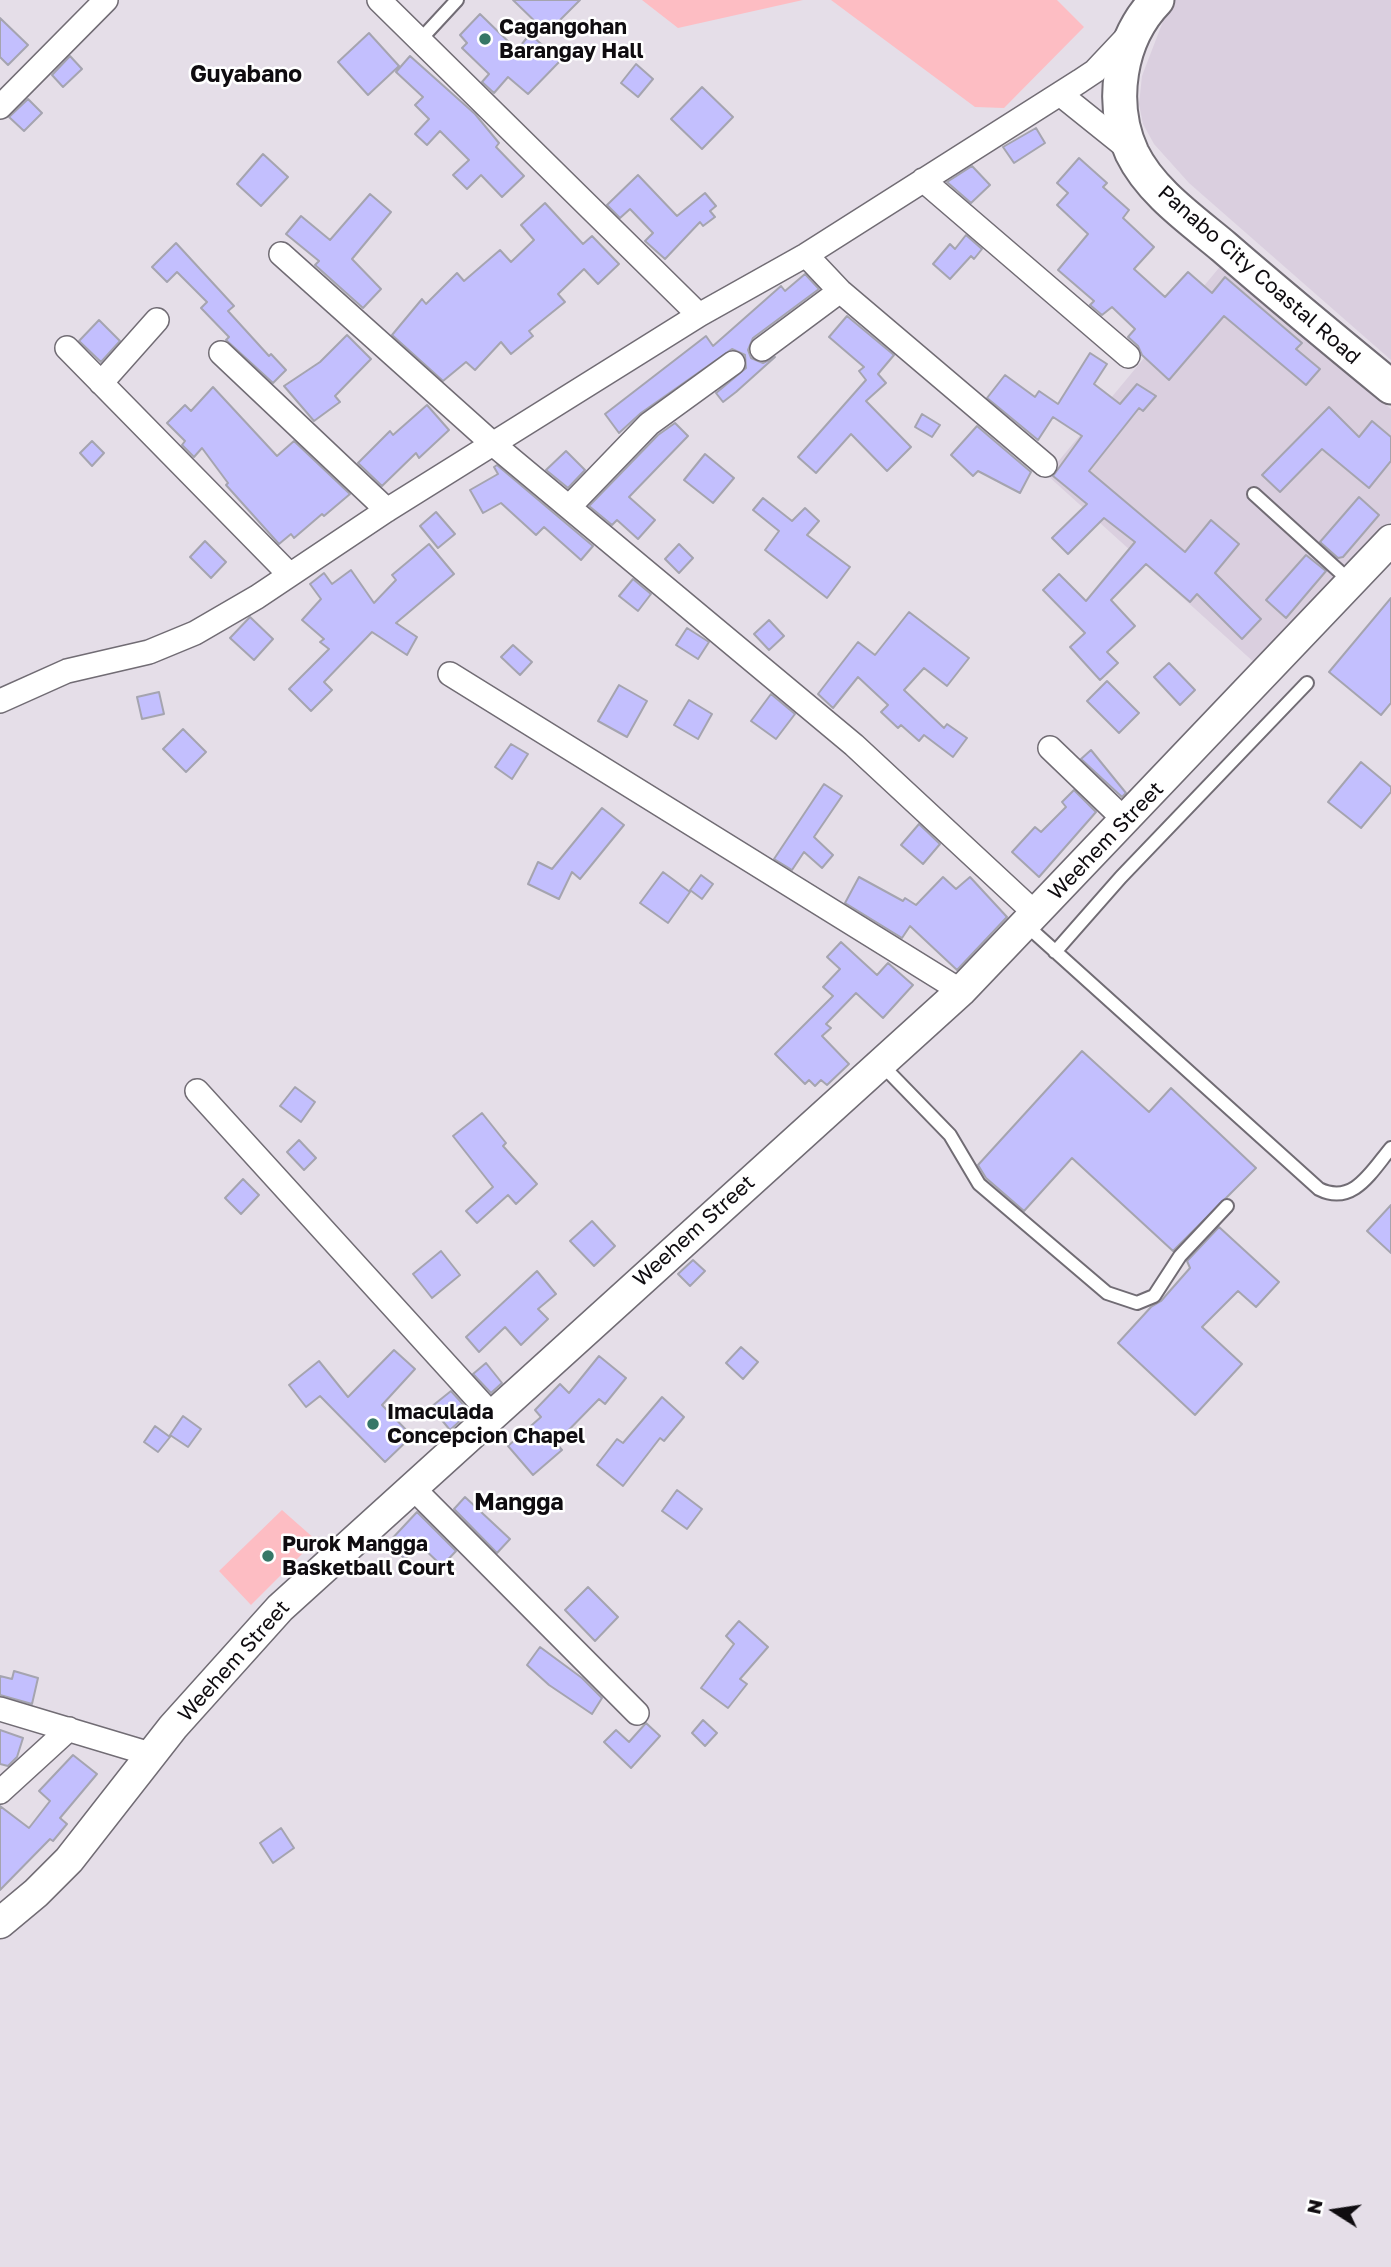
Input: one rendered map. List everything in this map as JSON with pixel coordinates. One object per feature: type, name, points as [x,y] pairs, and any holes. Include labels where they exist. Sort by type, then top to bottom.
[{"type":"main road","name":"Panabo City Coastal Road","points":[[1140,11],[1120,86],[1123,122],[1132,151],[1154,185],[1391,387]]},
{"type":"street","points":[[0,107],[106,0]]},
{"type":"street","points":[[379,0],[698,315]]},
{"type":"street","points":[[0,701],[67,671],[149,652],[183,639],[257,597],[387,510],[698,315],[806,255],[1095,71],[1140,11]]},
{"type":"street","points":[[1060,94],[1132,151]]},
{"type":"street","points":[[923,180],[1129,355]]},
{"type":"street","points":[[281,254],[493,444],[855,745],[1031,919]]},
{"type":"street","points":[[806,255],[840,291],[1045,465]]},
{"type":"street","points":[[762,349],[840,291]]},
{"type":"street","points":[[101,383],[157,320]]},
{"type":"street","points":[[67,348],[289,574]]},
{"type":"street","points":[[220,352],[387,510]]},
{"type":"street","points":[[569,507],[649,424],[733,363]]},
{"type":"street","name":"Weehem Street","points":[[0,1923],[36,1893],[69,1860],[150,1754],[280,1608],[411,1486],[961,991],[1126,821],[1391,540]]},
{"type":"street","points":[[450,674],[961,991]]},
{"type":"street","points":[[1050,748],[1126,821]]},
{"type":"street","points":[[197,1091],[491,1414]]},
{"type":"street","points":[[411,1486],[637,1713]]},
{"type":"street","points":[[0,1709],[150,1754]]},
{"type":"street","points":[[0,1792],[69,1729]]},
{"type":"lane","points":[[420,40],[457,0]]},
{"type":"lane","points":[[1254,494],[1351,582]]},
{"type":"lane","points":[[1055,951],[1121,877],[1307,683]]},
{"type":"lane","points":[[1031,919],[1055,951],[1319,1189],[1337,1195],[1352,1192],[1391,1148]]},
{"type":"lane","points":[[881,1064],[950,1135],[979,1184],[1107,1293],[1138,1303],[1154,1296],[1180,1256],[1227,1206]]},
{"type":"shaded area","points":[[642,0],[803,0],[678,28]]},
{"type":"shaded area","points":[[831,0],[1057,0],[1084,27],[1004,108],[975,107]]},
{"type":"shaded area","points":[[1175,0],[1391,0],[1391,360],[1189,183],[1154,144],[1143,124],[1139,104],[1142,76],[1165,16]]},
{"type":"shaded area","points":[[1223,263],[1391,409],[1391,521],[1257,665],[1047,475]]},
{"type":"shaded area","name":"Purok Mangga Basketball Court","points":[[282,1510],[316,1540],[251,1605],[219,1571]]},
{"type":"building","points":[[513,0],[580,0],[547,33]]},
{"type":"building","points":[[480,14],[517,50],[530,34],[560,61],[528,94],[508,77],[494,93],[482,82],[489,74],[462,48],[467,43],[460,35]]},
{"type":"building","points":[[0,18],[28,45],[8,65],[0,57]]},
{"type":"building","points":[[369,33],[399,66],[368,95],[338,62]]},
{"type":"building","points":[[70,56],[82,69],[63,87],[52,75]]},
{"type":"building","points":[[410,56],[475,114],[499,143],[496,147],[524,176],[502,197],[481,175],[467,189],[453,175],[469,160],[440,131],[427,145],[415,134],[429,119],[415,105],[423,97],[396,72]]},
{"type":"building","points":[[636,64],[653,79],[638,97],[621,83]]},
{"type":"building","points":[[702,87],[733,117],[702,149],[671,119]]},
{"type":"building","points":[[28,99],[42,113],[24,131],[9,117]]},
{"type":"building","points":[[1036,128],[1045,143],[1014,163],[1003,147]]},
{"type":"building","points":[[263,154],[288,177],[261,206],[237,184]]},
{"type":"building","points":[[1079,158],[1107,183],[1103,187],[1129,210],[1123,218],[1154,247],[1134,269],[1165,297],[1188,272],[1212,293],[1225,277],[1302,343],[1296,349],[1320,369],[1306,385],[1224,316],[1169,380],[1142,355],[1138,346],[1128,337],[1135,329],[1112,307],[1102,315],[1090,305],[1094,301],[1058,270],[1088,234],[1057,205],[1068,193],[1057,183]]},
{"type":"building","points":[[972,166],[990,185],[971,203],[947,182]]},
{"type":"building","points":[[638,175],[677,216],[705,193],[716,206],[710,211],[715,217],[703,226],[700,222],[665,259],[645,241],[653,233],[630,209],[620,218],[607,205]]},
{"type":"building","points":[[370,194],[391,212],[352,259],[381,289],[363,308],[315,265],[319,261],[286,234],[301,216],[330,240]]},
{"type":"building","points":[[545,203],[583,244],[592,236],[619,264],[598,284],[584,269],[558,294],[565,302],[529,331],[533,336],[511,354],[501,342],[475,370],[466,362],[443,381],[392,335],[422,299],[426,304],[457,273],[464,281],[500,250],[511,262],[534,240],[521,225]]},
{"type":"building","points":[[966,235],[982,249],[974,259],[971,256],[950,279],[933,264],[950,244],[955,249]]},
{"type":"building","points":[[176,243],[234,306],[228,311],[269,356],[271,354],[286,370],[273,383],[226,340],[229,337],[201,308],[207,302],[177,272],[167,282],[152,267]]},
{"type":"building","points":[[805,274],[819,289],[753,338],[748,350],[751,358],[763,363],[775,357],[736,392],[723,402],[716,393],[746,368],[745,355],[732,349],[641,413],[619,433],[605,414],[706,336],[713,346],[781,286],[785,291]]},
{"type":"building","points":[[847,316],[894,355],[878,374],[886,383],[866,401],[911,447],[887,471],[851,434],[816,473],[798,457],[866,380],[859,371],[864,367],[829,337]]},
{"type":"building","points":[[99,320],[120,341],[101,362],[79,341]]},
{"type":"building","points":[[347,335],[371,359],[335,396],[340,402],[314,421],[284,386],[320,362]]},
{"type":"building","points":[[1090,353],[1107,364],[1094,384],[1120,404],[1137,384],[1156,396],[1143,411],[1139,408],[1089,471],[1185,552],[1211,520],[1239,544],[1215,573],[1261,619],[1242,639],[1197,594],[1190,602],[1146,564],[1111,600],[1135,626],[1107,652],[1118,663],[1100,680],[1070,647],[1085,633],[1043,590],[1059,574],[1086,601],[1135,542],[1104,518],[1068,554],[1052,538],[1087,504],[1053,476],[1082,436],[1053,417],[1038,440],[987,398],[1005,375],[1035,397],[1039,391],[1058,404]]},
{"type":"building","points":[[213,387],[277,456],[294,441],[350,494],[294,538],[291,534],[279,544],[226,485],[228,483],[202,448],[194,457],[182,445],[185,441],[167,423],[185,405],[191,411]]},
{"type":"building","points":[[427,405],[449,430],[419,458],[416,453],[382,486],[358,463],[390,431],[393,435]]},
{"type":"building","points":[[1329,407],[1359,437],[1372,421],[1391,437],[1391,461],[1369,488],[1322,449],[1280,492],[1262,475]]},
{"type":"building","points":[[922,414],[940,425],[932,437],[915,427]]},
{"type":"building","points":[[675,423],[688,436],[629,497],[655,520],[638,539],[617,520],[612,525],[589,506],[658,435]]},
{"type":"building","points":[[977,426],[1031,472],[1020,493],[978,471],[973,476],[951,455]]},
{"type":"building","points":[[92,441],[104,453],[92,466],[80,453]]},
{"type":"building","points":[[566,451],[585,470],[568,488],[546,470]]},
{"type":"building","points":[[705,454],[734,478],[713,503],[684,480]]},
{"type":"building","points":[[497,465],[593,546],[581,560],[544,527],[536,535],[501,503],[483,513],[470,490],[498,474],[494,467]]},
{"type":"building","points":[[1359,497],[1379,515],[1343,557],[1338,558],[1320,542]]},
{"type":"building","points":[[763,498],[792,521],[805,508],[819,521],[807,535],[850,567],[827,598],[765,550],[779,531],[753,510]]},
{"type":"building","points":[[436,512],[455,534],[438,548],[420,526]]},
{"type":"building","points":[[205,541],[226,562],[211,578],[190,557]]},
{"type":"building","points":[[429,544],[454,574],[396,623],[417,637],[407,655],[372,632],[324,682],[332,690],[311,711],[289,689],[329,649],[320,642],[324,639],[302,620],[321,599],[310,584],[324,573],[332,584],[351,570],[374,603],[396,580],[392,575]]},
{"type":"building","points":[[679,544],[693,558],[679,573],[665,559]]},
{"type":"building","points":[[1306,555],[1326,571],[1286,618],[1266,600]]},
{"type":"building","points":[[633,579],[651,594],[638,611],[619,596]]},
{"type":"building","points":[[1391,598],[1391,703],[1381,715],[1329,672]]},
{"type":"building","points":[[909,612],[969,658],[947,686],[924,668],[904,690],[944,728],[947,724],[967,738],[953,757],[924,735],[919,741],[901,725],[898,728],[881,712],[888,705],[858,677],[833,708],[818,694],[858,642],[875,655]]},
{"type":"building","points":[[250,617],[273,639],[254,660],[230,638]]},
{"type":"building","points":[[769,620],[784,636],[769,650],[754,634]]},
{"type":"building","points":[[687,628],[709,642],[698,659],[676,645]]},
{"type":"building","points":[[513,645],[532,662],[520,675],[501,657]]},
{"type":"building","points":[[1169,663],[1195,690],[1180,705],[1154,677]]},
{"type":"building","points":[[1107,681],[1139,713],[1119,733],[1087,701]]},
{"type":"building","points":[[619,685],[647,701],[627,737],[598,721]]},
{"type":"building","points":[[159,692],[164,714],[142,719],[137,697]]},
{"type":"building","points":[[771,694],[795,714],[776,739],[751,721]]},
{"type":"building","points":[[689,700],[712,714],[698,739],[674,725]]},
{"type":"building","points":[[183,729],[206,752],[186,772],[163,749]]},
{"type":"building","points":[[511,744],[528,754],[512,779],[495,767]]},
{"type":"building","points":[[1091,750],[1126,793],[1122,797],[1081,759]]},
{"type":"building","points":[[1361,762],[1391,787],[1391,792],[1361,828],[1328,802]]},
{"type":"building","points":[[824,784],[842,796],[814,837],[833,855],[822,868],[804,852],[792,870],[774,859]]},
{"type":"building","points":[[1074,790],[1096,812],[1039,877],[1012,852],[1035,827],[1041,832],[1066,807],[1062,802]]},
{"type":"building","points":[[602,808],[624,825],[580,879],[572,872],[559,899],[528,884],[538,862],[552,869]]},
{"type":"building","points":[[919,824],[940,844],[923,864],[901,845]]},
{"type":"building","points":[[663,872],[690,892],[668,923],[640,903]]},
{"type":"building","points":[[701,875],[713,884],[702,899],[690,890]]},
{"type":"building","points":[[859,877],[903,901],[905,898],[916,905],[943,877],[956,889],[970,877],[1007,917],[957,970],[910,926],[902,938],[845,903]]},
{"type":"building","points":[[841,942],[877,975],[888,963],[913,985],[883,1018],[856,993],[826,1024],[831,1028],[822,1036],[849,1064],[827,1085],[821,1080],[815,1086],[809,1080],[805,1084],[775,1054],[833,996],[823,987],[840,969],[827,957]]},
{"type":"building","points":[[1082,1051],[1149,1112],[1171,1088],[1256,1168],[1173,1251],[1072,1158],[1024,1211],[986,1178],[978,1165]]},
{"type":"building","points":[[295,1087],[315,1102],[301,1122],[280,1106]]},
{"type":"building","points":[[482,1113],[506,1143],[503,1146],[537,1184],[516,1204],[508,1195],[477,1223],[466,1211],[493,1187],[453,1136]]},
{"type":"building","points":[[299,1140],[316,1158],[304,1170],[287,1152]]},
{"type":"building","points":[[243,1179],[259,1195],[241,1214],[225,1198]]},
{"type":"building","points":[[1391,1205],[1391,1253],[1367,1231]]},
{"type":"building","points":[[592,1221],[615,1246],[594,1266],[570,1241]]},
{"type":"building","points":[[1219,1227],[1279,1282],[1256,1307],[1238,1291],[1202,1327],[1242,1364],[1195,1415],[1118,1343],[1190,1268],[1187,1261]]},
{"type":"building","points":[[441,1251],[460,1275],[432,1298],[413,1274]]},
{"type":"building","points":[[693,1260],[705,1271],[690,1286],[678,1274]]},
{"type":"building","points":[[537,1271],[556,1294],[538,1309],[548,1319],[521,1345],[505,1327],[479,1352],[466,1337]]},
{"type":"building","points":[[741,1347],[758,1362],[743,1379],[726,1363]]},
{"type":"building","points":[[394,1350],[415,1369],[382,1405],[412,1436],[385,1462],[320,1396],[306,1407],[289,1385],[319,1361],[348,1397]]},
{"type":"building","points":[[599,1356],[626,1378],[605,1404],[599,1399],[556,1443],[562,1450],[533,1475],[508,1446],[541,1417],[535,1410],[560,1384],[569,1393]]},
{"type":"building","points":[[486,1363],[502,1383],[491,1393],[473,1374]]},
{"type":"building","points":[[451,1391],[470,1412],[450,1430],[431,1407]]},
{"type":"building","points":[[662,1397],[684,1417],[664,1441],[660,1438],[623,1486],[597,1465],[617,1439],[623,1443]]},
{"type":"building","points":[[183,1416],[201,1429],[188,1447],[170,1435]]},
{"type":"building","points":[[155,1426],[170,1437],[158,1452],[144,1442]]},
{"type":"building","points":[[677,1490],[702,1509],[687,1529],[662,1511]]},
{"type":"building","points":[[465,1497],[510,1539],[497,1553],[454,1509]]},
{"type":"building","points":[[417,1512],[456,1551],[442,1566],[419,1544],[405,1559],[388,1543]]},
{"type":"building","points":[[588,1587],[618,1617],[595,1641],[565,1610]]},
{"type":"building","points":[[739,1621],[768,1647],[740,1679],[747,1684],[728,1708],[701,1688],[734,1644],[726,1636]]},
{"type":"building","points":[[540,1647],[582,1678],[602,1698],[592,1714],[549,1685],[527,1665]]},
{"type":"building","points":[[14,1671],[38,1678],[32,1704],[0,1695],[0,1676],[12,1679]]},
{"type":"building","points":[[703,1720],[717,1733],[705,1746],[692,1733]]},
{"type":"building","points":[[646,1723],[660,1736],[631,1768],[604,1742],[616,1730],[629,1742]]},
{"type":"building","points":[[0,1730],[23,1738],[17,1757],[8,1766],[0,1764]]},
{"type":"building","points":[[73,1755],[97,1774],[60,1818],[67,1824],[53,1841],[50,1839],[0,1890],[0,1806],[29,1828],[50,1801],[39,1791]]},
{"type":"building","points":[[281,1828],[294,1848],[273,1863],[260,1843]]},
{"type":"place","name":"Cagangohan Barangay Hall","points":[[485,39]]},
{"type":"place","name":"Imaculada Concepcion Chapel","points":[[373,1424]]},
{"type":"place","name":"Purok Mangga Basketball Court","points":[[268,1556]]},
{"type":"district","name":"Guyabano","points":[[246,75]]},
{"type":"district","name":"Mangga","points":[[519,1503]]}]
